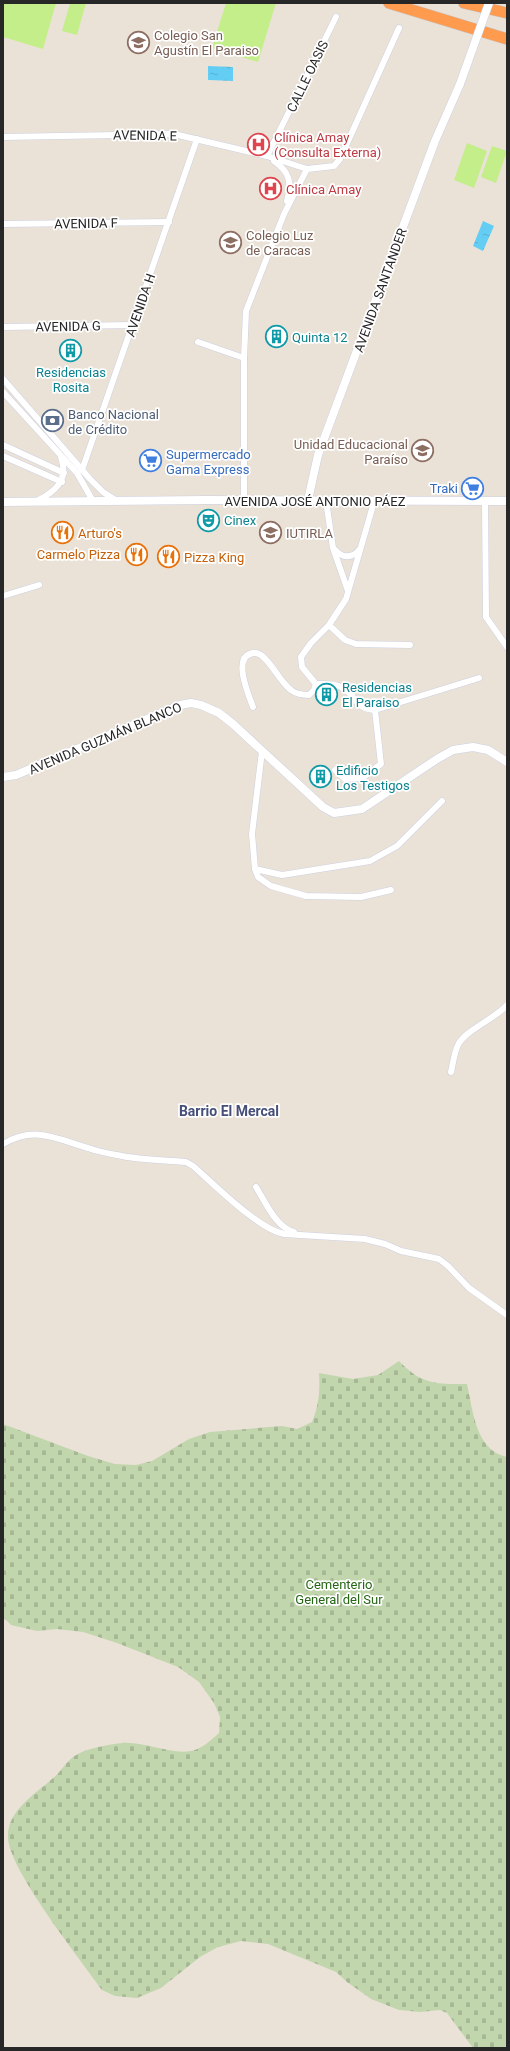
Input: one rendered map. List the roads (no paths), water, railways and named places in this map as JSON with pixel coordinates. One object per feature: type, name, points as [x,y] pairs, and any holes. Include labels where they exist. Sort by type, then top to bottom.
[{"type":"highway","points":[[389,3],[507,39]]},
{"type":"highway","points":[[464,3],[507,14]]},
{"type":"street","name":"AVENIDA SANTANDER","points":[[308,500],[318,455],[435,141],[460,84],[489,3]]},
{"type":"street","name":"CALLE OASIS","points":[[267,156],[336,17]]},
{"type":"street","points":[[244,500],[244,358],[246,311],[284,214],[306,170],[334,166],[340,159],[399,28]]},
{"type":"street","name":"AVENIDA E","points":[[3,137],[174,134],[267,156],[306,170]]},
{"type":"street","name":"AVENIDA H","points":[[82,470],[134,325],[196,139]]},
{"type":"street","points":[[267,156],[286,171],[291,183],[284,214]]},
{"type":"street","name":"AVENIDA F","points":[[3,224],[169,222]]},
{"type":"street","name":"AVENIDA G","points":[[3,327],[134,325]]},
{"type":"street","points":[[198,342],[244,358]]},
{"type":"street","points":[[3,379],[82,470],[103,492],[117,501]]},
{"type":"street","points":[[3,392],[77,473],[92,501]]},
{"type":"street","points":[[3,445],[64,473]]},
{"type":"street","points":[[36,502],[53,492],[62,482],[64,473],[60,454]]},
{"type":"street","points":[[3,456],[62,482]]},
{"type":"street","name":"AVENIDA JOSÉ ANTONIO PÁEZ","points":[[3,502],[244,500],[326,500],[374,502],[507,501]]},
{"type":"street","points":[[326,500],[333,548],[348,591]]},
{"type":"street","points":[[485,501],[486,617],[507,647]]},
{"type":"street","points":[[374,502],[342,607],[329,625],[311,643],[301,657],[302,667],[316,684],[337,685],[342,687],[361,707],[376,710],[479,678]]},
{"type":"street","points":[[333,548],[338,554],[346,557],[357,554],[360,549]]},
{"type":"street","points":[[3,596],[39,585]]},
{"type":"street","points":[[329,625],[345,640],[356,644],[410,645]]},
{"type":"street","points":[[253,707],[243,674],[243,660],[247,654],[253,653],[263,656],[291,690],[297,694],[310,695],[316,684]]},
{"type":"street","name":"AVENIDA GUZMÁN BLANCO","points":[[3,777],[16,775],[180,705],[191,703],[210,708],[219,713],[323,807],[334,813],[362,809],[453,750],[473,747],[488,750],[507,762]]},
{"type":"street","points":[[335,770],[345,780],[362,778],[381,764],[381,747],[376,710]]},
{"type":"street","points":[[262,751],[252,822],[255,869],[258,877],[271,886],[306,896],[360,898],[391,890]]},
{"type":"street","points":[[255,869],[282,875],[370,861],[397,846],[442,801]]},
{"type":"street","points":[[451,1072],[458,1044],[464,1036],[496,1016],[507,1005]]},
{"type":"street","points":[[3,1144],[16,1137],[42,1134],[89,1149],[124,1156],[186,1162],[193,1166],[242,1208],[273,1231],[284,1234],[376,1241],[401,1251],[439,1259],[448,1266],[469,1288],[507,1315]]},
{"type":"street","points":[[256,1187],[285,1229],[317,1237]]},
{"type":"water","points":[[208,66],[233,67],[233,81],[208,80]]},
{"type":"water","points":[[483,221],[494,226],[483,251],[473,246]]},
{"type":"place","name":"Colegio San Agustín El Paraiso","points":[[138,42]]},
{"type":"place","name":"Clínica Amay (Consulta Externa)","points":[[259,144]]},
{"type":"place","name":"Clínica Amay","points":[[271,189]]},
{"type":"place","name":"Colegio Luz de Caracas","points":[[231,242]]},
{"type":"place","name":"Quinta 12","points":[[277,337]]},
{"type":"place","name":"Residencias Rosita","points":[[71,350]]},
{"type":"place","name":"Banco Nacional de Crédito","points":[[53,421]]},
{"type":"place","name":"Unidad Educacional Paraíso","points":[[423,451]]},
{"type":"place","name":"Supermercado Gama Express","points":[[151,461]]},
{"type":"place","name":"Traki","points":[[473,488]]},
{"type":"place","name":"Cinex","points":[[209,520]]},
{"type":"place","name":"Arturo's","points":[[63,533]]},
{"type":"place","name":"IUTIRLA","points":[[271,533]]},
{"type":"place","name":"Carmelo Pizza","points":[[136,554]]},
{"type":"place","name":"Pizza King","points":[[169,557]]},
{"type":"place","name":"Residencias El Paraiso","points":[[326,694]]},
{"type":"place","name":"Edificio Los Testigos","points":[[320,777]]},
{"type":"district","name":"Barrio El Mercal","points":[[229,1111]]},
{"type":"park label","name":"Cementerio General del Sur","points":[[339,1592]]}]
